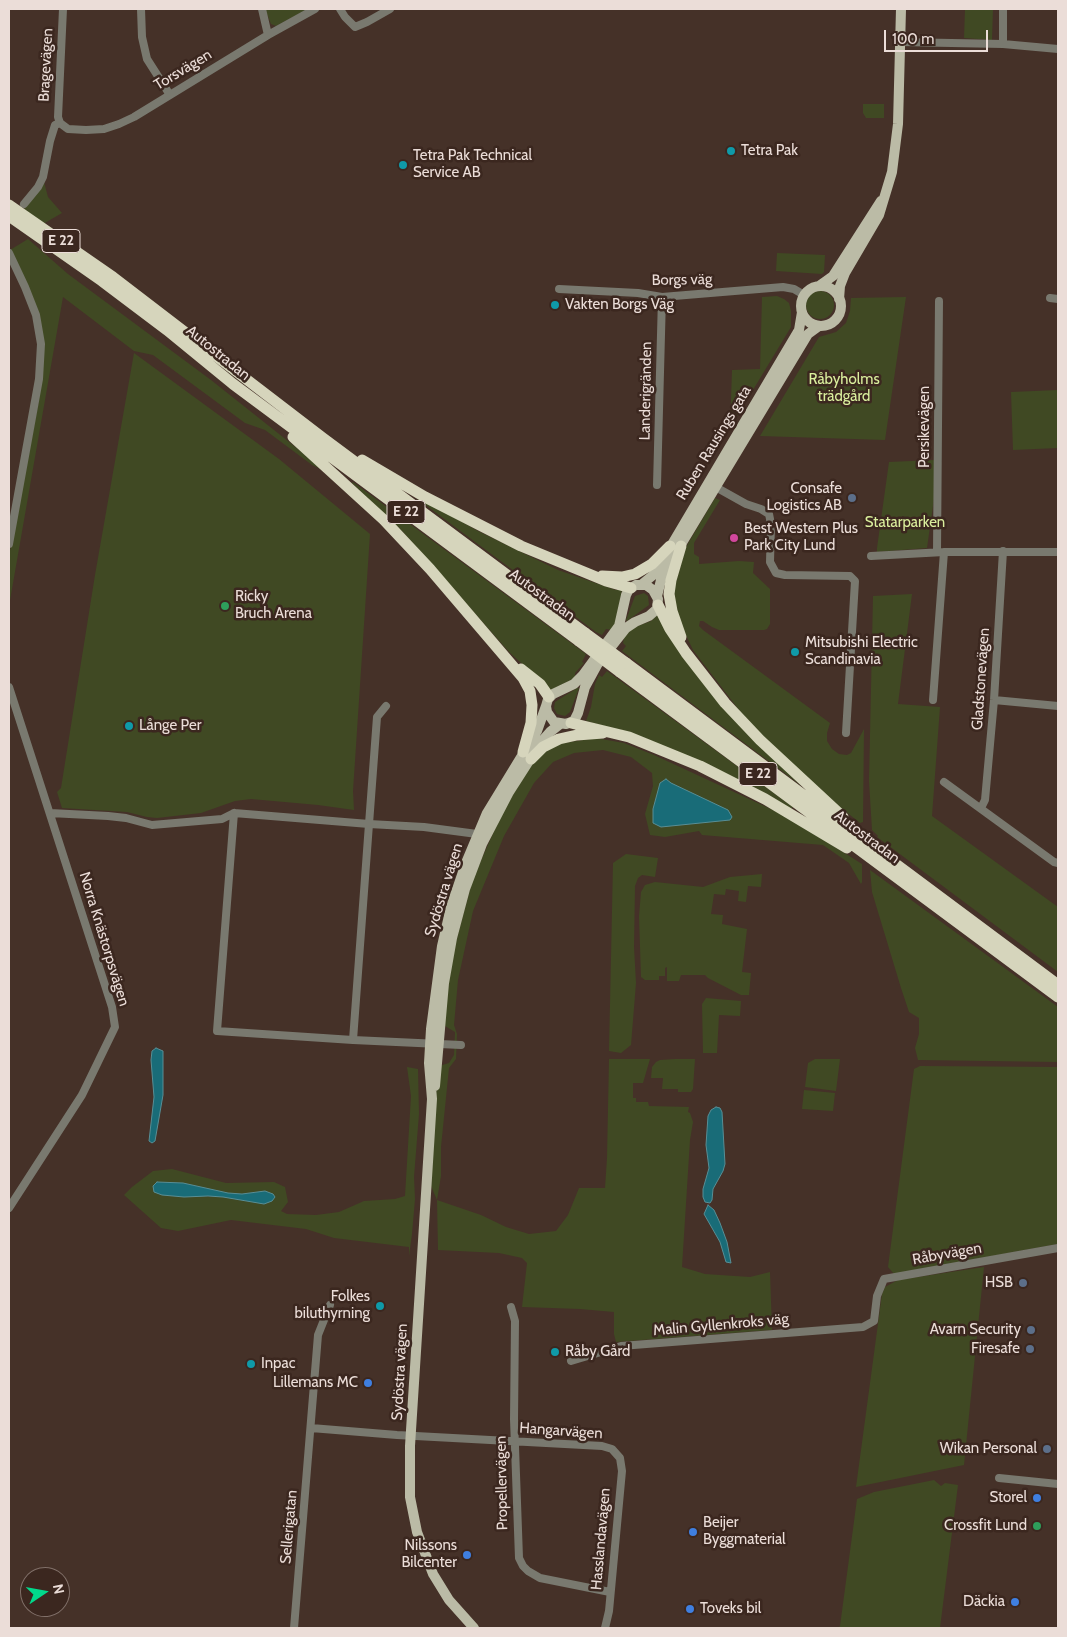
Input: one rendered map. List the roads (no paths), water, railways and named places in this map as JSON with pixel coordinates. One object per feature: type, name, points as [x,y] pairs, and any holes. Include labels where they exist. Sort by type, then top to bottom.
[{"type":"highway","name":"Autostradan","points":[[9,205],[113,277],[896,877],[1058,997]]},
{"type":"highway","name":"Autostradan","points":[[9,216],[109,287],[233,384],[582,637]]},
{"type":"highway","points":[[233,384],[384,520],[430,569],[523,678],[531,698],[531,723],[527,755]]},
{"type":"highway","points":[[323,438],[473,523],[521,546],[614,584],[636,586]]},
{"type":"highway","points":[[590,575],[615,577],[635,574],[652,564],[675,546]]},
{"type":"highway","points":[[675,546],[670,602],[678,630],[695,666]]},
{"type":"highway","points":[[658,601],[670,628],[695,666],[737,716],[877,850]]},
{"type":"highway","points":[[506,657],[540,684],[547,702]]},
{"type":"highway","name":"Autostradan","points":[[623,668],[877,850],[1058,985]]},
{"type":"highway","points":[[565,724],[614,732],[646,743],[700,766],[742,787],[896,877]]},
{"type":"highway","points":[[527,755],[559,739],[577,735],[614,732]]},
{"type":"main road","name":"Ruben Rausings gata","points":[[711,485],[808,334],[819,326],[826,325],[837,318],[840,312],[840,286],[879,215],[892,172],[896,150],[901,9]]},
{"type":"main road","name":"Ruben Rausings gata","points":[[636,586],[656,571],[675,546],[711,485],[799,330],[804,295],[833,276],[883,198]]},
{"type":"main road","points":[[819,286],[833,291],[839,299]]},
{"type":"main road","points":[[802,312],[808,321],[819,326]]},
{"type":"main road","name":"Ruben Rausings gata","points":[[658,601],[663,575],[675,546]]},
{"type":"main road","points":[[636,586],[651,588],[658,601],[653,614],[626,628],[597,665],[584,686],[577,716],[565,724],[550,718],[547,702],[556,692],[570,686],[583,675],[619,626],[626,595],[636,586]]},
{"type":"main road","name":"Sydöstra vägen","points":[[474,1628],[448,1600],[433,1574],[420,1543],[410,1497],[411,1435],[432,1099],[429,1063],[435,1045],[448,960],[465,889],[482,844],[527,755],[547,702]]},
{"type":"main road","name":"Sydöstra vägen","points":[[435,1045],[438,967],[457,886],[477,834],[488,813],[527,755],[546,736],[565,724]]},
{"type":"street","name":"Bragevägen","points":[[60,123],[58,117],[62,9]]},
{"type":"street","points":[[140,9],[142,36],[147,59],[170,95]]},
{"type":"street","points":[[262,9],[268,34]]},
{"type":"street","name":"Torsvägen","points":[[60,123],[68,129],[104,129],[134,117],[268,34],[315,9]]},
{"type":"street","points":[[340,9],[352,26],[358,27],[390,9]]},
{"type":"street","points":[[1003,9],[1003,44]]},
{"type":"street","points":[[900,42],[1003,44],[1058,48]]},
{"type":"street","points":[[24,204],[44,177],[50,140],[55,125],[60,123]]},
{"type":"street","points":[[9,253],[31,301],[41,344],[39,379],[9,544]]},
{"type":"street","name":"Borgs väg","points":[[559,289],[638,293],[662,297],[783,288],[794,290],[804,295]]},
{"type":"street","name":"Landerigränden","points":[[657,485],[662,297]]},
{"type":"street","points":[[1050,298],[1058,299]]},
{"type":"street","name":"Persikevägen","points":[[933,700],[940,552],[939,301]]},
{"type":"street","points":[[711,485],[768,514],[771,524],[770,562],[776,573],[784,575],[850,576],[856,581],[846,733]]},
{"type":"street","name":"Gladstonevägen","points":[[981,808],[985,800],[994,700],[1003,551]]},
{"type":"street","points":[[871,556],[940,552],[1058,552]]},
{"type":"street","name":"Norra Knästorpsvägen","points":[[9,687],[112,1007],[115,1027],[82,1095],[9,1208]]},
{"type":"street","points":[[994,700],[1058,706]]},
{"type":"street","points":[[352,1040],[377,717],[386,706]]},
{"type":"street","points":[[944,782],[1054,862],[1058,863]]},
{"type":"street","points":[[50,813],[126,818],[152,825],[222,820],[234,814],[424,827],[477,834]]},
{"type":"street","points":[[234,814],[217,1031],[461,1046]]},
{"type":"street","name":"Råbyvägen","points":[[874,1321],[877,1296],[884,1278],[1058,1248]]},
{"type":"street","name":"Sellerigatan","points":[[294,1628],[318,1334],[330,1305]]},
{"type":"street","name":"Propellervägen","points":[[511,1307],[515,1321],[515,1441],[517,1544],[519,1558],[522,1566],[540,1578],[610,1592]]},
{"type":"street","name":"Malin Gyllenkroks väg","points":[[572,1361],[622,1346],[863,1327],[874,1321]]},
{"type":"street","points":[[311,1428],[411,1435]]},
{"type":"street","name":"Hangarvägen","points":[[411,1435],[602,1446],[612,1449],[617,1454]]},
{"type":"street","name":"Hasslandavägen","points":[[605,1628],[622,1471],[617,1454]]},
{"type":"street","points":[[999,1478],[1058,1484]]},
{"type":"water","points":[[666,779],[728,810],[732,817],[730,820],[661,827],[653,823],[653,809],[660,783]]},
{"type":"water","points":[[156,1048],[163,1051],[163,1095],[155,1141],[152,1143],[149,1141],[154,1097],[151,1060],[152,1051]]},
{"type":"water","points":[[716,1107],[720,1108],[722,1112],[725,1164],[713,1189],[710,1203],[705,1202],[703,1189],[709,1168],[706,1145],[708,1116],[711,1110]]},
{"type":"water","points":[[157,1182],[183,1183],[228,1193],[242,1194],[265,1191],[273,1194],[275,1197],[272,1201],[264,1204],[223,1197],[162,1195],[154,1192],[153,1186]]},
{"type":"water","points":[[708,1205],[714,1210],[720,1223],[727,1242],[731,1263],[726,1262],[720,1242],[704,1214]]},
{"type":"place","name":"Tetra Pak","points":[[731,151]]},
{"type":"place","name":"Tetra Pak Technical Service AB","points":[[403,165]]},
{"type":"place","name":"Vakten Borgs Väg","points":[[555,305]]},
{"type":"place","name":"Consafe Logistics AB","points":[[852,498]]},
{"type":"place","name":"Best Western Plus Park City Lund","points":[[734,538]]},
{"type":"place","name":"Ricky Bruch Arena","points":[[225,606]]},
{"type":"place","name":"Mitsubishi Electric Scandinavia","points":[[795,652]]},
{"type":"place","name":"Långe Per","points":[[129,726]]},
{"type":"place","name":"HSB","points":[[1023,1283]]},
{"type":"place","name":"Folkes biluthyrning","points":[[380,1306]]},
{"type":"place","name":"Avarn Security","points":[[1031,1330]]},
{"type":"place","name":"Firesafe","points":[[1030,1349]]},
{"type":"place","name":"Råby Gård","points":[[555,1352]]},
{"type":"place","name":"Inpac","points":[[251,1364]]},
{"type":"place","name":"Lillemans MC","points":[[368,1383]]},
{"type":"place","name":"Wikan Personal","points":[[1047,1449]]},
{"type":"place","name":"Storel","points":[[1037,1498]]},
{"type":"place","name":"Crossfit Lund","points":[[1037,1526]]},
{"type":"place","name":"Beijer Byggmaterial","points":[[693,1532]]},
{"type":"place","name":"Nilssons Bilcenter","points":[[467,1555]]},
{"type":"place","name":"Däckia","points":[[1015,1602]]},
{"type":"place","name":"Toveks bil","points":[[690,1609]]},
{"type":"park label","name":"Råbyholms trädgård","points":[[844,388]]},
{"type":"park label","name":"Statarparken","points":[[905,523]]}]
